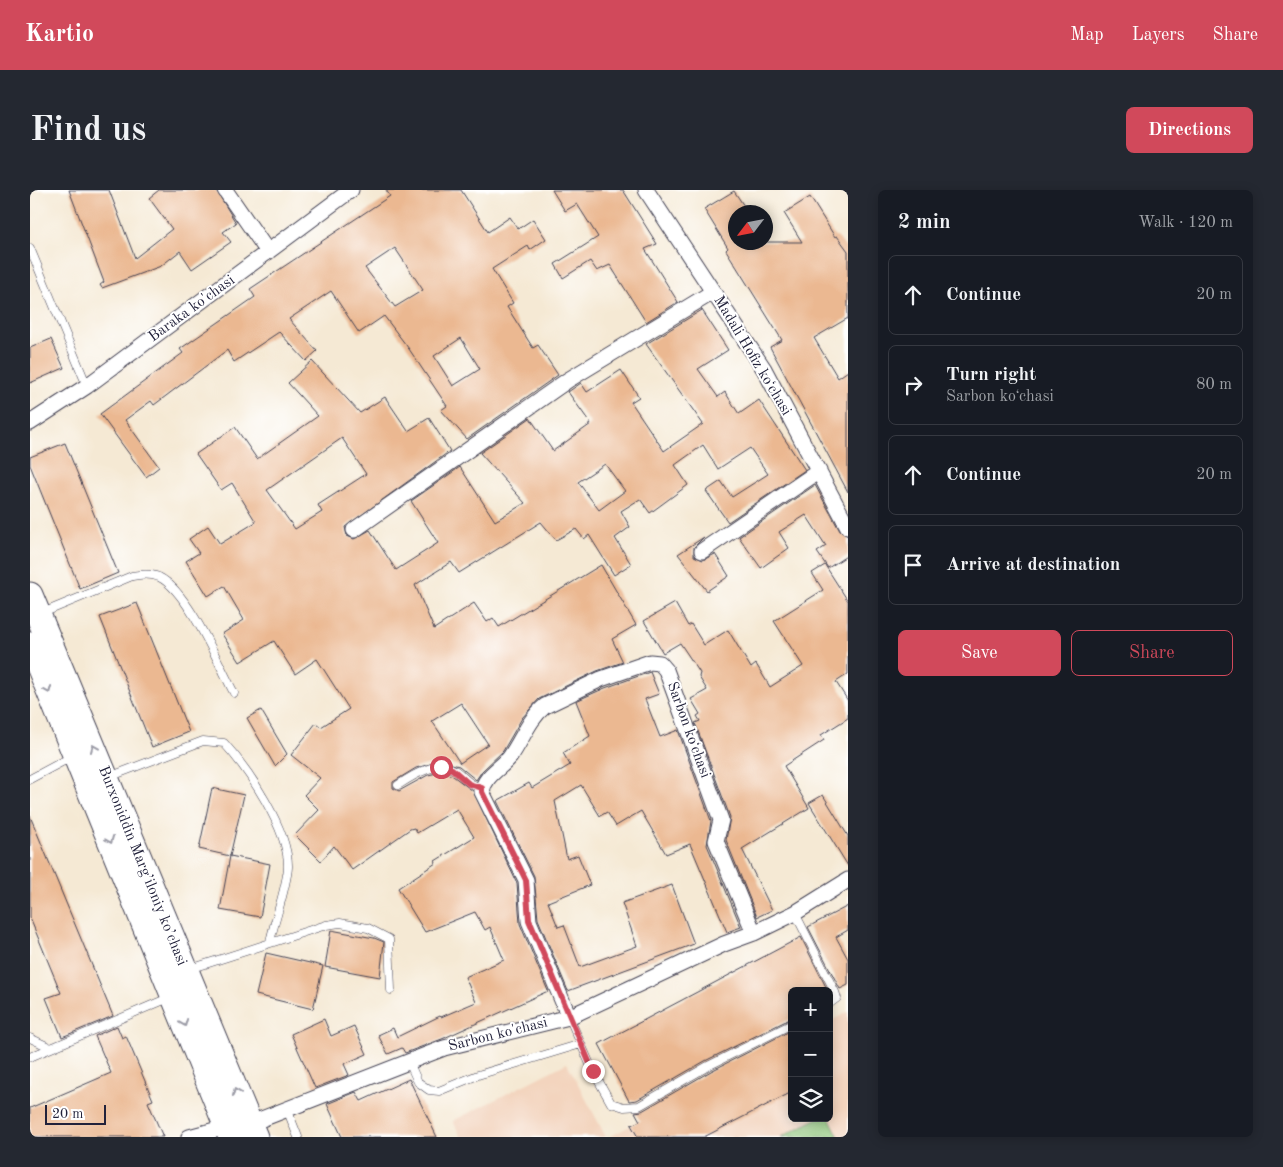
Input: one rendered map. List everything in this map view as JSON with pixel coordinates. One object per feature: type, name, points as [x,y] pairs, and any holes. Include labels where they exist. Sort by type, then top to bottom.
[{"type":"main road","name":"Burxoniddin Marg’iloniy ko’chasi","points":[[34,605],[186,971],[240,1131]]},
{"type":"main road","name":"Burxoniddin Marg’iloniy ko’chasi","points":[[30,644],[173,996],[240,1131]]},
{"type":"street","points":[[225,190],[268,252]]},
{"type":"street","name":"Baraka ko'chasi","points":[[30,423],[87,386],[351,190]]},
{"type":"street","name":"Madali Hofiz koʻchasi","points":[[646,190],[764,369],[848,527]]},
{"type":"street","points":[[354,530],[568,380],[713,292]]},
{"type":"street","points":[[702,551],[819,470]]},
{"type":"street","name":"Sarbon koʻchasi","points":[[482,788],[483,783],[509,757],[538,712],[546,706],[601,679],[650,662],[660,664],[666,670],[721,820],[716,841],[754,933]]},
{"type":"street","points":[[482,788],[482,792],[526,880],[529,920],[569,1017]]},
{"type":"street","name":"Sarbon ko'chasi","points":[[189,1137],[240,1131],[287,1109],[444,1048],[569,1017],[724,944],[754,933],[795,913],[848,880]]},
{"type":"lane","points":[[30,248],[87,386]]},
{"type":"lane","points":[[34,605],[125,578],[144,574],[158,576],[170,584],[188,607],[234,693]]},
{"type":"lane","points":[[106,778],[204,741],[224,743],[256,782],[282,837],[288,867],[270,942]]},
{"type":"lane","points":[[30,779],[75,755]]},
{"type":"lane","points":[[398,785],[420,772],[441,767],[452,769],[469,784],[482,788]]},
{"type":"lane","points":[[795,913],[836,992],[837,998],[833,1001]]},
{"type":"lane","points":[[186,971],[270,942],[326,925],[340,923],[368,928],[389,939],[391,990]]},
{"type":"lane","points":[[30,1056],[173,996]]},
{"type":"lane","points":[[569,1017],[611,1103],[624,1107],[639,1106],[708,1066],[788,1026]]},
{"type":"lane","points":[[30,1038],[51,1048]]},
{"type":"lane","points":[[409,1062],[418,1082],[429,1090],[439,1091],[478,1075],[581,1044]]},
{"type":"lane","points":[[287,1109],[298,1137]]},
{"type":"shaded area","points":[[848,1012],[848,1137],[609,1137],[788,1043],[788,1122],[833,1122],[833,1020]]},
{"type":"shaded area","points":[[567,1063],[606,1137],[461,1137],[453,1121]]},
{"type":"green space","points":[[810,1122],[832,1122],[839,1137],[781,1137]]},
{"type":"building","points":[[69,190],[109,190],[135,258],[172,229],[149,198],[159,190],[216,190],[236,223],[223,232],[231,242],[192,269],[180,251],[161,266],[102,288],[100,285],[104,282]]},
{"type":"building","points":[[386,190],[461,190],[488,232],[510,217],[518,229],[533,219],[546,239],[530,250],[528,246],[492,269],[513,303],[507,307],[533,348],[538,345],[558,375],[467,439],[441,410],[447,406],[409,349],[384,316],[359,333],[331,291],[289,319],[317,351],[306,361],[279,332],[234,362],[227,350],[154,405],[151,401],[125,420],[159,467],[146,477],[100,414],[183,353],[180,349],[255,297],[250,289],[390,196]],"holes":[[[395,248],[423,290],[395,307],[365,268]],[[461,338],[480,369],[453,386],[434,356]]]},
{"type":"building","points":[[552,190],[623,190],[657,244],[645,249],[678,302],[646,322],[610,265],[597,271],[590,261],[563,278],[555,264],[598,237],[577,204],[565,211]]},
{"type":"building","points":[[734,191],[743,205],[728,205],[728,248],[704,209]]},
{"type":"building","points":[[810,197],[835,237],[837,236],[848,251],[848,318],[814,338],[838,378],[848,371],[848,492],[770,347],[782,340],[726,250],[728,248],[728,250],[773,250],[773,242],[802,242],[784,213]]},
{"type":"building","points":[[702,310],[728,350],[698,369],[718,397],[725,392],[739,414],[759,400],[805,470],[728,522],[706,491],[721,481],[732,497],[768,474],[750,448],[718,469],[703,445],[675,465],[688,485],[650,513],[640,499],[621,511],[630,527],[615,538],[631,564],[614,575],[589,535],[584,539],[576,529],[556,540],[541,522],[459,573],[451,562],[415,585],[434,629],[474,603],[487,622],[493,618],[499,627],[601,565],[636,625],[612,639],[623,662],[597,671],[539,699],[522,718],[503,751],[482,771],[476,780],[459,766],[441,761],[416,768],[393,782],[393,788],[399,791],[428,775],[442,772],[453,776],[473,791],[517,883],[520,924],[548,991],[442,1039],[405,1053],[402,1048],[388,1054],[378,1035],[393,1028],[397,1037],[440,1016],[476,1002],[465,977],[504,960],[490,927],[485,930],[475,912],[425,932],[398,888],[436,863],[435,861],[474,837],[457,809],[417,833],[414,828],[410,829],[352,870],[334,846],[321,861],[295,835],[319,810],[304,795],[320,778],[291,755],[316,723],[321,727],[349,709],[317,659],[295,674],[274,641],[240,662],[222,634],[244,620],[224,586],[208,596],[186,561],[199,553],[189,539],[208,526],[220,544],[256,522],[232,483],[221,490],[196,454],[235,427],[257,459],[318,416],[288,383],[312,361],[360,413],[385,397],[408,431],[429,418],[450,451],[345,527],[347,536],[354,539],[370,530],[396,570],[438,543],[411,501],[460,467],[495,521],[525,503],[480,453],[530,418],[553,451],[591,424],[568,392],[581,383],[587,392],[621,370],[639,397],[631,402],[664,451],[703,424],[646,344]],"holes":[[[342,438],[366,474],[318,505],[322,512],[295,529],[267,490]],[[605,464],[625,491],[599,510],[578,482]],[[461,703],[488,744],[460,763],[432,721]]]},
{"type":"building","points":[[51,339],[64,368],[30,383],[30,348]]},
{"type":"building","points":[[65,443],[118,573],[80,589],[30,465],[30,457]]},
{"type":"building","points":[[815,485],[840,531],[848,536],[848,555],[828,568],[817,552],[826,546],[806,515],[779,532],[789,548],[761,568],[739,537]]},
{"type":"building","points":[[704,537],[694,547],[694,556],[703,560],[715,554],[729,576],[707,591],[678,554]]},
{"type":"building","points":[[825,565],[848,601],[848,674],[836,682],[848,701],[848,718],[821,735],[824,740],[784,766],[809,808],[742,849],[772,910],[757,917],[726,840],[730,817],[695,723],[700,721],[697,716],[700,714],[691,699],[707,690],[699,677],[700,673],[680,643],[663,653],[644,621],[675,603],[688,626],[691,624],[704,645],[728,630],[751,668],[756,664],[770,687],[803,666],[774,621],[823,590],[812,573]]},
{"type":"building","points":[[137,603],[189,732],[152,747],[100,617]]},
{"type":"building","points":[[650,672],[659,694],[645,699],[660,737],[678,730],[711,821],[707,845],[741,927],[727,932],[690,844],[666,854],[641,811],[616,826],[607,812],[600,816],[581,785],[555,801],[567,859],[578,855],[590,885],[548,902],[558,927],[564,925],[580,967],[637,946],[622,903],[672,885],[694,944],[568,991],[538,919],[534,876],[497,801],[529,783],[532,788],[570,765],[563,753],[590,736],[576,701],[605,688]]},
{"type":"building","points":[[261,710],[287,754],[275,766],[247,718]]},
{"type":"building","points":[[212,788],[244,795],[230,856],[199,849]]},
{"type":"building","points":[[823,795],[848,836],[848,866],[809,803]]},
{"type":"building","points":[[30,816],[113,1016],[62,1037],[46,998],[61,993],[30,918]]},
{"type":"building","points":[[230,856],[270,864],[260,917],[220,910]]},
{"type":"building","points":[[848,906],[848,930],[836,937],[848,959],[848,985],[840,989],[808,927]]},
{"type":"building","points":[[331,930],[374,938],[384,942],[380,977],[325,967]]},
{"type":"building","points":[[801,937],[826,987],[788,987],[788,1020],[705,1061],[637,1100],[629,1101],[599,1044]]},
{"type":"building","points":[[266,953],[323,966],[313,1009],[256,995]]},
{"type":"building","points":[[324,1019],[331,1036],[354,1026],[367,1054],[344,1064],[349,1075],[315,1088],[291,1034]]},
{"type":"building","points":[[117,1026],[122,1038],[126,1036],[153,1100],[148,1102],[163,1137],[30,1137],[30,1108],[111,1073],[95,1036]]},
{"type":"building","points":[[788,1032],[788,1094],[704,1137],[638,1137],[631,1125],[640,1121],[635,1112],[642,1111],[711,1071]]},
{"type":"building","points":[[409,1079],[437,1137],[342,1137],[327,1104],[356,1092],[361,1101]]},
{"type":"route","points":[[441,767],[456,771],[469,784],[482,788],[482,792],[526,880],[529,920],[593,1071]]}]
